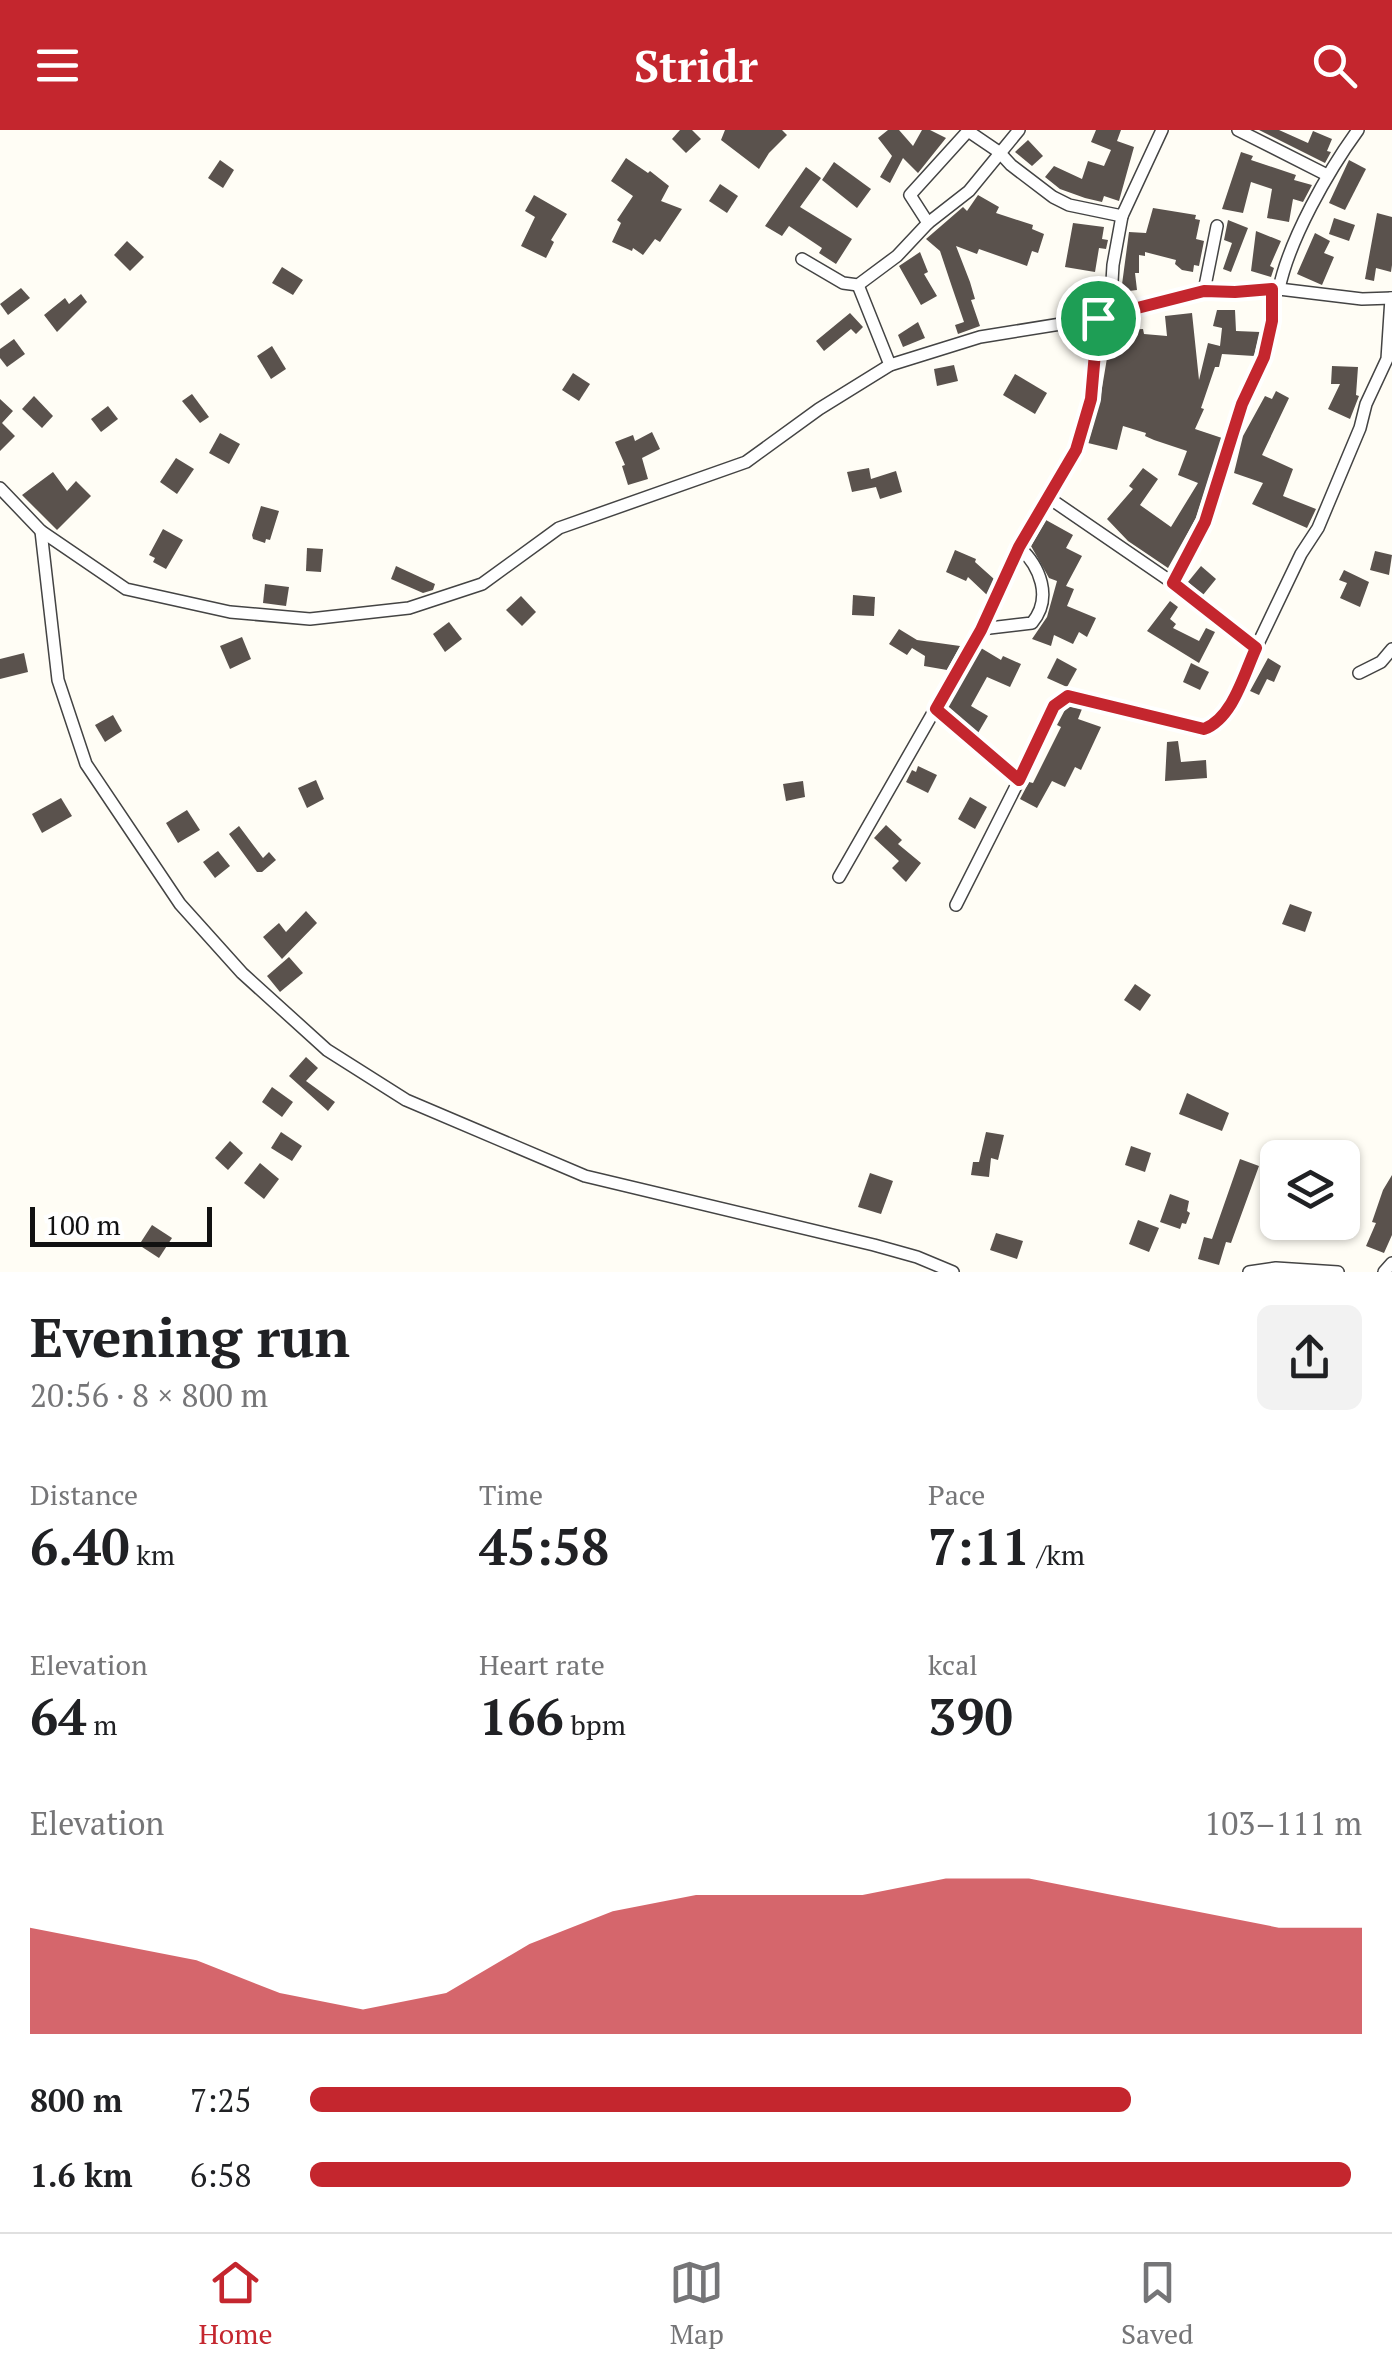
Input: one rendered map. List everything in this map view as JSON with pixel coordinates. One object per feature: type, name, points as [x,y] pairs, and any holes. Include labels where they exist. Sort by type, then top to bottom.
[{"type":"street","points":[[802,259],[843,284],[858,285],[897,256],[928,223],[970,190],[1019,130]]},
{"type":"street","points":[[839,877],[981,630],[1019,547],[1076,450],[1091,399],[1122,216],[1162,130]]},
{"type":"street","points":[[1238,130],[1327,175]]},
{"type":"street","points":[[1173,583],[1205,522],[1242,404],[1264,357],[1275,289],[1284,263],[1327,175],[1358,130]]},
{"type":"street","points":[[928,223],[910,196],[968,131],[1000,152],[1011,166],[1053,198],[1122,216]]},
{"type":"street","points":[[1204,291],[1217,226]]},
{"type":"street","points":[[858,285],[890,365]]},
{"type":"street","points":[[0,488],[41,531],[126,588],[230,612],[310,618],[410,608],[482,584],[559,528],[746,462],[819,409],[890,365],[980,337],[1104,316],[1204,291],[1275,289],[1362,299],[1391,298],[1387,358],[1366,404],[1360,428],[1318,528],[1301,554],[1225,714],[1204,729],[1068,696],[1060,699],[956,905]]},
{"type":"street","points":[[1049,498],[1173,583],[1256,648]]},
{"type":"street","points":[[41,531],[58,680],[86,764],[180,904],[242,973],[327,1050],[406,1100],[585,1176],[874,1245],[953,1272]]},
{"type":"street","points":[[981,630],[1032,623],[1037,618],[1040,574],[1036,563],[1019,547]]},
{"type":"street","points":[[1359,673],[1381,662],[1392,648]]},
{"type":"street","points":[[936,709],[1019,780]]},
{"type":"street","points":[[1384,1272],[1392,1263]]},
{"type":"street","points":[[1249,1272],[1276,1268],[1338,1272]]},
{"type":"building","points":[[680,130],[692,130],[701,139],[686,153],[672,139]]},
{"type":"building","points":[[725,130],[782,130],[787,135],[759,169],[721,140]]},
{"type":"building","points":[[888,130],[899,130],[913,146],[922,130],[946,138],[918,173],[903,158],[890,183],[880,177],[892,156],[878,138]]},
{"type":"building","points":[[1096,130],[1121,130],[1117,141],[1134,147],[1119,201],[1104,196],[1102,202],[1085,198],[1060,189],[1045,177],[1054,166],[1082,179],[1088,161],[1104,166],[1111,150],[1091,142]]},
{"type":"building","points":[[1259,130],[1279,130],[1308,143],[1313,131],[1332,139],[1327,151],[1331,152],[1325,163]]},
{"type":"building","points":[[1028,140],[1043,156],[1032,166],[1015,152]]},
{"type":"building","points":[[1241,152],[1253,156],[1251,160],[1296,175],[1294,180],[1312,185],[1303,202],[1293,199],[1289,222],[1267,218],[1272,189],[1251,182],[1243,213],[1222,209]]},
{"type":"building","points":[[626,158],[669,186],[661,201],[682,209],[660,242],[655,239],[643,255],[612,242],[621,223],[617,220],[633,196],[611,181]]},
{"type":"building","points":[[220,160],[234,170],[223,188],[208,178]]},
{"type":"building","points":[[1349,160],[1366,169],[1345,210],[1329,203]]},
{"type":"building","points":[[834,162],[871,189],[857,208],[822,180]]},
{"type":"building","points":[[806,167],[821,178],[800,207],[852,239],[836,264],[819,253],[822,248],[789,226],[782,236],[765,226]]},
{"type":"building","points":[[720,184],[738,196],[727,213],[709,201]]},
{"type":"building","points":[[534,195],[567,214],[551,240],[554,242],[546,258],[521,246],[535,217],[525,211]]},
{"type":"building","points":[[978,195],[999,207],[996,213],[1033,225],[1032,229],[1044,234],[1038,253],[1032,251],[1027,266],[979,249],[977,254],[956,246],[970,282],[975,299],[971,300],[980,326],[958,334],[955,325],[964,322],[940,251],[926,239],[963,207],[967,211]]},
{"type":"building","points":[[1153,208],[1196,215],[1195,219],[1200,220],[1196,239],[1204,241],[1199,266],[1194,265],[1193,272],[1182,270],[1176,260],[1145,252],[1145,256],[1139,255],[1139,273],[1135,273],[1137,290],[1121,292],[1129,232],[1146,233]]},
{"type":"building","points":[[1377,213],[1392,217],[1392,265],[1391,272],[1376,268],[1374,281],[1365,279]]},
{"type":"building","points":[[1334,218],[1355,225],[1349,241],[1329,234]]},
{"type":"building","points":[[1228,220],[1248,228],[1231,272],[1223,269],[1232,243],[1224,240]]},
{"type":"building","points":[[1073,223],[1104,227],[1102,239],[1108,240],[1106,249],[1099,248],[1095,272],[1065,267]]},
{"type":"building","points":[[1256,231],[1281,241],[1270,266],[1274,268],[1271,277],[1251,271]]},
{"type":"building","points":[[1315,233],[1330,241],[1324,253],[1334,257],[1322,285],[1297,274]]},
{"type":"building","points":[[127,241],[144,257],[130,271],[114,255]]},
{"type":"building","points":[[920,252],[928,272],[924,274],[937,296],[921,305],[899,266]]},
{"type":"building","points":[[282,267],[303,280],[293,295],[272,283]]},
{"type":"building","points":[[21,288],[30,298],[8,315],[0,304]]},
{"type":"building","points":[[81,294],[87,302],[57,332],[44,315],[65,298],[69,304]]},
{"type":"building","points":[[1217,310],[1235,310],[1236,331],[1260,332],[1254,356],[1222,354],[1219,367],[1215,367],[1195,429],[1222,438],[1196,518],[1168,568],[1128,541],[1107,519],[1133,489],[1129,486],[1143,468],[1158,479],[1140,505],[1171,527],[1198,483],[1178,475],[1187,451],[1154,440],[1146,433],[1123,426],[1117,450],[1088,443],[1107,358],[1106,331],[1143,329],[1144,334],[1167,336],[1165,316],[1192,313],[1199,380],[1208,343],[1220,346],[1222,328],[1213,326]]},
{"type":"building","points":[[850,313],[863,327],[856,334],[851,329],[824,351],[816,341]]},
{"type":"building","points":[[918,322],[925,338],[903,347],[898,335]]},
{"type":"building","points":[[14,339],[25,354],[7,367],[0,358],[0,349]]},
{"type":"building","points":[[272,346],[286,369],[271,379],[257,356]]},
{"type":"building","points":[[954,365],[958,381],[937,386],[934,369]]},
{"type":"building","points":[[1332,366],[1358,367],[1359,396],[1350,419],[1328,409],[1340,384],[1331,384]]},
{"type":"building","points":[[573,373],[590,384],[579,401],[562,390]]},
{"type":"building","points":[[1015,374],[1047,393],[1035,414],[1003,395]]},
{"type":"building","points":[[1276,391],[1289,398],[1262,455],[1293,469],[1283,496],[1316,509],[1307,528],[1252,504],[1263,483],[1234,473],[1243,436],[1265,396],[1272,399]]},
{"type":"building","points":[[192,394],[209,417],[200,423],[182,401]]},
{"type":"building","points":[[34,396],[53,416],[42,428],[22,409]]},
{"type":"building","points":[[0,399],[13,411],[2,423],[15,436],[0,451]]},
{"type":"building","points":[[108,406],[118,419],[101,432],[91,419]]},
{"type":"building","points":[[652,432],[660,449],[642,458],[648,479],[628,485],[615,442],[633,435],[635,441]]},
{"type":"building","points":[[220,433],[240,444],[229,464],[209,453]]},
{"type":"building","points":[[176,458],[194,469],[177,494],[160,482]]},
{"type":"building","points":[[869,468],[871,479],[896,471],[902,492],[880,499],[876,487],[852,492],[847,472]]},
{"type":"building","points":[[53,472],[67,491],[76,481],[91,496],[57,530],[22,495]]},
{"type":"building","points":[[261,506],[279,511],[270,540],[265,543],[252,535]]},
{"type":"building","points":[[1046,520],[1073,535],[1066,548],[1082,556],[1066,586],[1074,589],[1067,606],[1096,618],[1087,637],[1079,632],[1073,644],[1054,635],[1051,646],[1032,639],[1047,617],[1057,581],[1049,578],[1031,546]]},
{"type":"building","points":[[163,529],[183,540],[166,569],[149,555]]},
{"type":"building","points":[[307,548],[323,549],[321,572],[306,571]]},
{"type":"building","points":[[955,550],[976,559],[994,579],[987,595],[968,577],[966,581],[946,572]]},
{"type":"building","points":[[1375,551],[1392,555],[1389,575],[1370,570]]},
{"type":"building","points":[[396,566],[435,584],[433,590],[423,593],[391,579]]},
{"type":"building","points":[[1201,566],[1216,579],[1203,595],[1188,582]]},
{"type":"building","points":[[1344,570],[1369,582],[1360,607],[1340,598],[1347,583],[1339,580]]},
{"type":"building","points":[[265,584],[289,587],[286,606],[263,603]]},
{"type":"building","points":[[853,595],[875,597],[874,616],[852,615]]},
{"type":"building","points":[[521,596],[536,612],[522,626],[506,610]]},
{"type":"building","points":[[1170,601],[1178,607],[1170,619],[1176,624],[1173,628],[1199,641],[1206,628],[1215,632],[1199,663],[1147,631]]},
{"type":"building","points":[[449,622],[462,639],[445,652],[433,634]]},
{"type":"building","points":[[899,629],[917,640],[960,646],[947,670],[924,666],[925,656],[912,648],[907,655],[889,644]]},
{"type":"building","points":[[242,637],[251,659],[230,669],[220,646]]},
{"type":"building","points":[[981,648],[1001,660],[1003,656],[1021,664],[1010,687],[987,677],[971,706],[988,716],[978,733],[947,706]]},
{"type":"building","points":[[24,653],[28,672],[0,679],[0,659]]},
{"type":"building","points":[[1057,658],[1077,669],[1067,687],[1047,678]]},
{"type":"building","points":[[1268,658],[1281,666],[1274,682],[1267,679],[1259,695],[1250,691]]},
{"type":"building","points":[[1191,663],[1209,672],[1200,690],[1183,682]]},
{"type":"building","points":[[1067,706],[1082,709],[1078,719],[1101,727],[1081,770],[1075,767],[1065,787],[1052,781],[1037,808],[1020,799],[1029,782],[1033,783]]},
{"type":"building","points":[[113,715],[122,731],[105,742],[95,725]]},
{"type":"building","points":[[1178,741],[1181,762],[1206,760],[1207,778],[1165,781],[1167,742]]},
{"type":"building","points":[[918,766],[937,775],[928,793],[906,782]]},
{"type":"building","points":[[316,780],[324,799],[307,808],[298,788]]},
{"type":"building","points":[[803,781],[805,797],[786,801],[783,784]]},
{"type":"building","points":[[970,797],[987,807],[975,829],[958,819]]},
{"type":"building","points":[[61,798],[72,816],[42,833],[32,814]]},
{"type":"building","points":[[187,810],[200,830],[178,843],[166,823]]},
{"type":"building","points":[[886,825],[902,840],[898,844],[921,863],[906,882],[892,868],[899,861],[874,838]]},
{"type":"building","points":[[239,826],[263,858],[269,852],[276,860],[262,872],[257,872],[229,834]]},
{"type":"building","points":[[218,851],[230,866],[215,878],[203,862]]},
{"type":"building","points":[[1290,904],[1312,912],[1305,932],[1282,924]]},
{"type":"building","points":[[306,911],[317,923],[282,959],[263,937],[279,923],[286,932]]},
{"type":"building","points":[[289,957],[303,973],[280,992],[267,976]]},
{"type":"building","points":[[1135,984],[1151,995],[1140,1011],[1124,1000]]},
{"type":"building","points":[[306,1057],[318,1068],[306,1081],[335,1102],[328,1111],[289,1076]]},
{"type":"building","points":[[272,1087],[293,1102],[282,1117],[262,1102]]},
{"type":"building","points":[[1187,1093],[1229,1113],[1222,1131],[1179,1114]]},
{"type":"building","points":[[281,1132],[302,1146],[292,1161],[271,1148]]},
{"type":"building","points":[[986,1132],[1004,1135],[998,1160],[991,1158],[989,1177],[971,1175],[973,1162],[979,1162]]},
{"type":"building","points":[[230,1141],[243,1153],[228,1170],[215,1158]]},
{"type":"building","points":[[1131,1146],[1151,1153],[1145,1172],[1125,1165]]},
{"type":"building","points":[[1240,1159],[1259,1166],[1231,1243],[1226,1242],[1219,1265],[1198,1259],[1204,1237],[1212,1239]]},
{"type":"building","points":[[260,1163],[279,1179],[264,1199],[244,1183]]},
{"type":"building","points":[[870,1173],[893,1181],[881,1214],[858,1207]]},
{"type":"building","points":[[1392,1175],[1392,1235],[1384,1253],[1366,1246],[1383,1190]]},
{"type":"building","points":[[1170,1194],[1189,1201],[1190,1213],[1180,1229],[1160,1222]]},
{"type":"building","points":[[1138,1220],[1159,1228],[1149,1252],[1129,1244]]},
{"type":"building","points":[[152,1225],[172,1238],[159,1258],[139,1245]]},
{"type":"building","points":[[996,1233],[1023,1241],[1017,1259],[990,1250]]},
{"type":"route","points":[[1272,289],[1272,321],[1264,357],[1242,404],[1205,522],[1173,583],[1256,648],[1225,714],[1204,729],[1068,696],[1060,699],[1019,780],[936,709],[981,630],[1019,547],[1076,450],[1091,399],[1098,318],[1204,291],[1272,289]]}]
